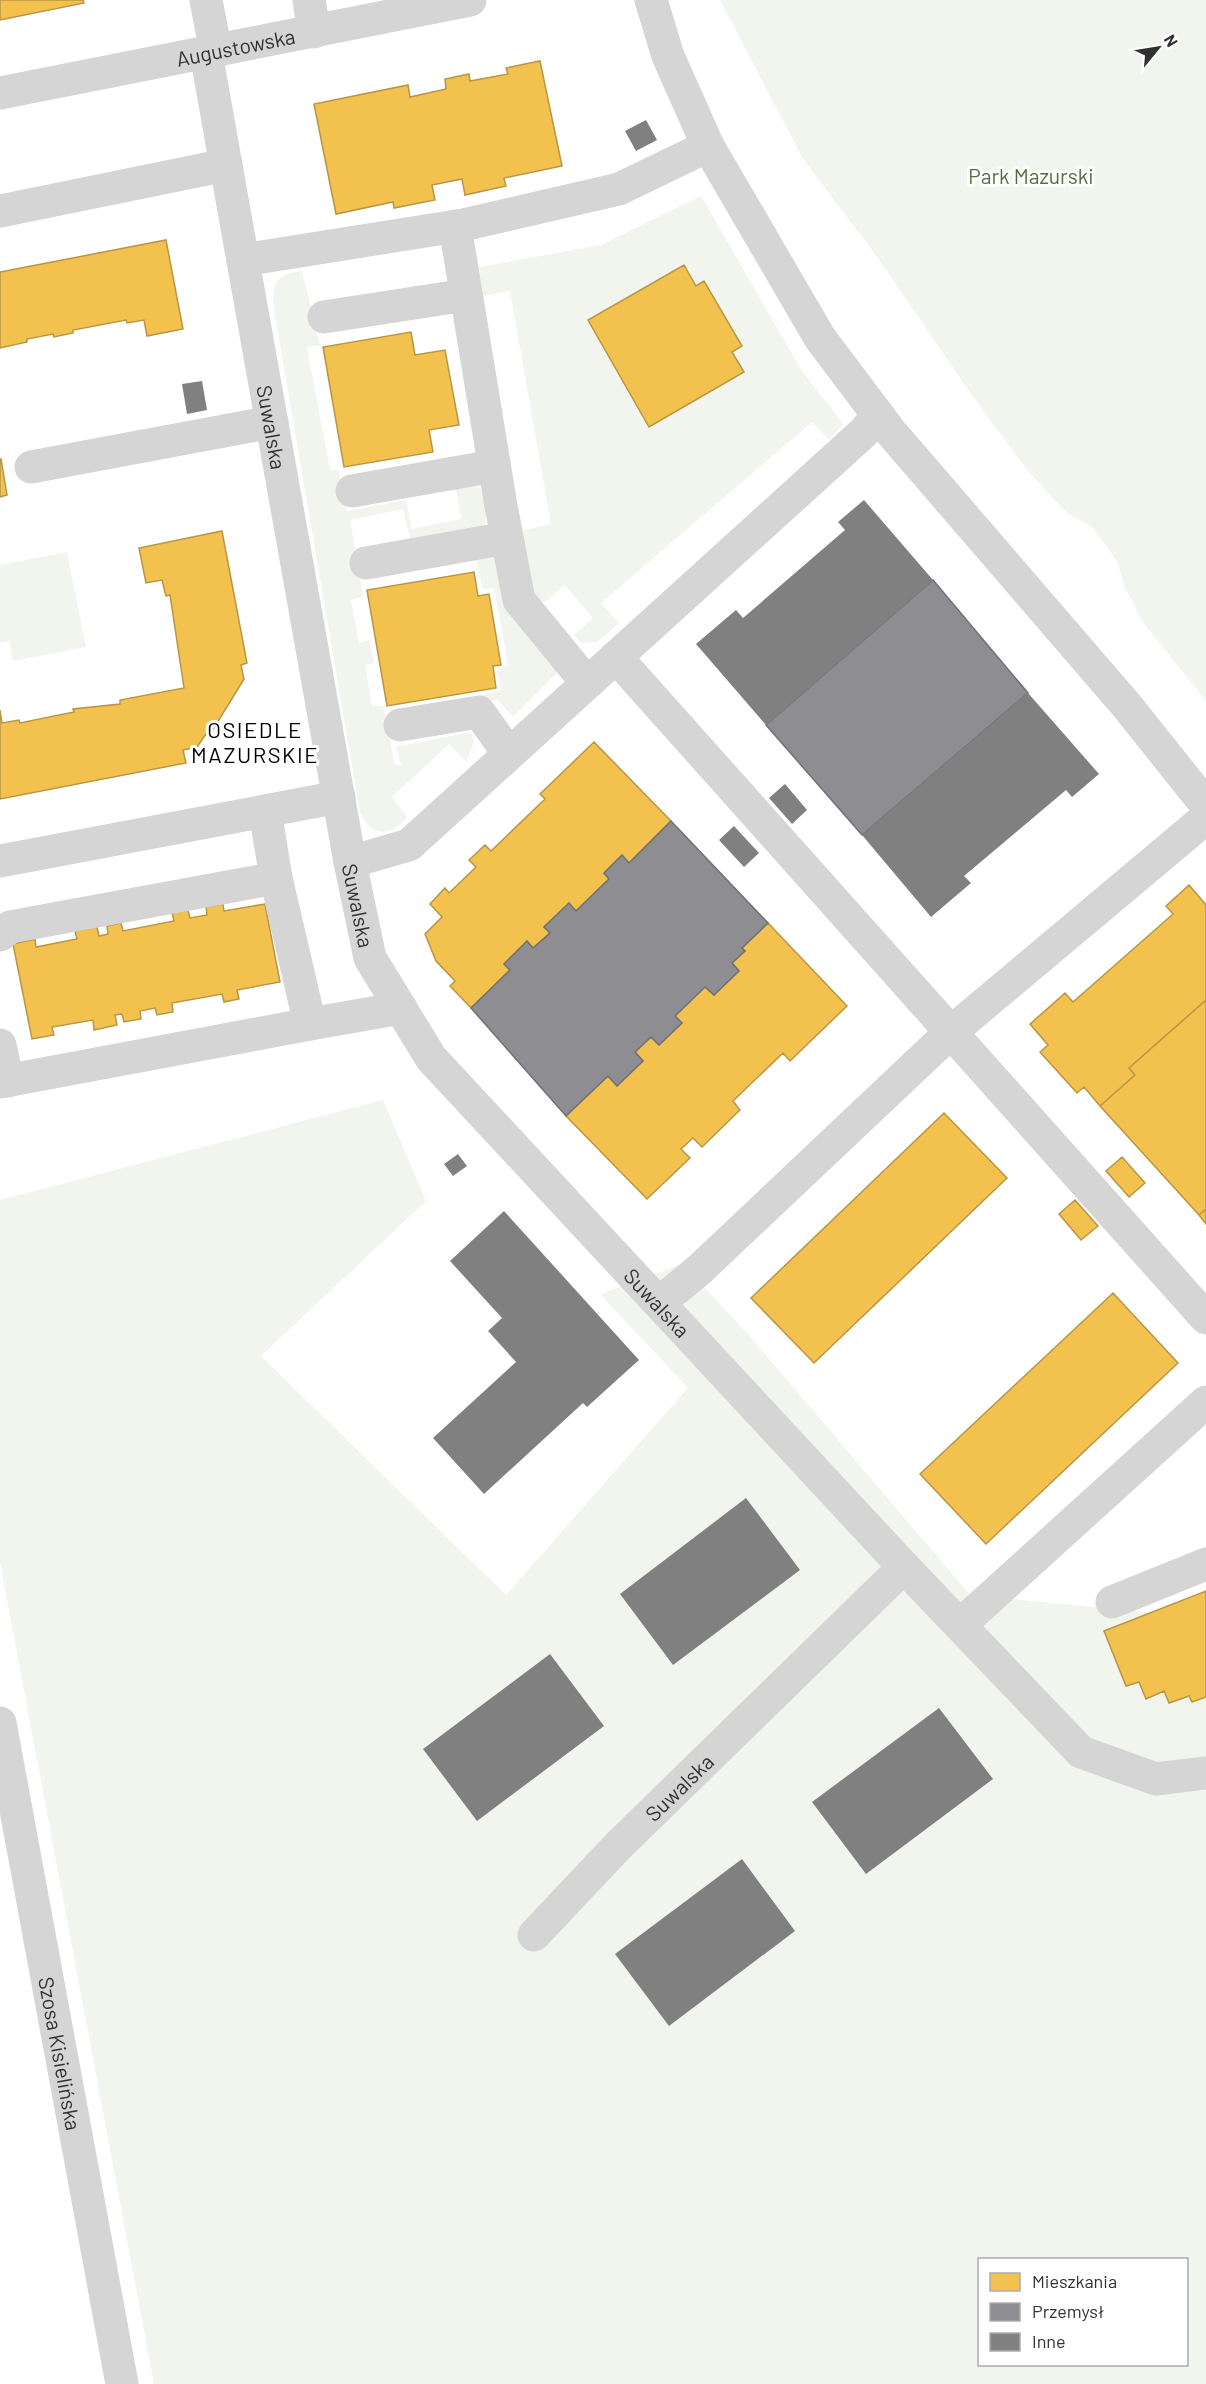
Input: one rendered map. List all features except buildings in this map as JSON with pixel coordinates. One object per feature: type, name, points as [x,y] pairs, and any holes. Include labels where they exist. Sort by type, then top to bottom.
[{"type":"street","name":"Suwalska","points":[[206,0],[226,165],[350,862],[370,958],[431,1058],[904,1567],[1081,1752],[1156,1779],[1206,1773]]},
{"type":"street","points":[[309,0],[314,32]]},
{"type":"street","name":"Augustowska","points":[[0,93],[470,0]]},
{"type":"street","points":[[651,0],[668,56],[708,146],[819,338],[878,415],[1128,706],[1206,805]]},
{"type":"street","points":[[243,260],[455,226],[619,189],[708,146]]},
{"type":"street","points":[[0,211],[226,165]]},
{"type":"street","points":[[455,226],[494,466],[519,600],[587,683]]},
{"type":"street","points":[[324,317],[466,295]]},
{"type":"street","points":[[350,862],[408,845],[863,433],[878,415]]},
{"type":"street","points":[[31,467],[272,422]]},
{"type":"street","points":[[352,491],[494,466]]},
{"type":"street","points":[[366,563],[507,538]]},
{"type":"street","points":[[616,657],[801,867],[1206,1318]]},
{"type":"street","points":[[399,725],[479,712],[509,754]]},
{"type":"street","points":[[0,861],[339,797]]},
{"type":"street","points":[[265,811],[276,878],[310,1024]]},
{"type":"street","points":[[659,1303],[699,1270],[951,1032],[1206,818]]},
{"type":"street","points":[[0,935],[10,927],[276,878]]},
{"type":"street","points":[[0,1045],[4,1081],[401,1008]]},
{"type":"street","points":[[960,1625],[1206,1402]]},
{"type":"street","points":[[1112,1602],[1206,1564]]},
{"type":"street","name":"Suwalska","points":[[534,1935],[618,1846],[904,1567]]},
{"type":"street","name":"Szosa Kisielińska","points":[[0,1723],[122,2384]]},
{"type":"green space","name":"Park Mazurski","points":[[720,0],[1206,0],[1206,701],[1145,625],[1125,588],[1117,561],[1092,527],[1067,513],[1028,471],[976,401],[875,254],[803,159]]},
{"type":"green space","points":[[701,196],[802,371],[843,424],[829,440],[812,422],[601,603],[619,623],[597,642],[581,643],[574,635],[593,618],[565,585],[545,602],[523,598],[511,533],[551,524],[510,291],[483,296],[479,267],[601,245]]},
{"type":"green space","points":[[302,271],[320,345],[307,347],[330,470],[338,469],[347,511],[406,500],[412,529],[461,519],[456,489],[473,486],[480,488],[486,506],[484,524],[474,529],[410,539],[403,509],[350,520],[363,596],[351,600],[359,643],[369,640],[374,663],[365,665],[372,706],[383,706],[395,765],[401,765],[396,747],[471,732],[474,742],[466,762],[449,744],[392,797],[407,817],[401,824],[388,831],[381,832],[370,827],[360,812],[274,309],[273,293],[277,282],[286,274]]},
{"type":"green space","points":[[67,552],[86,647],[13,661],[9,641],[0,643],[0,565]]},
{"type":"green space","points":[[499,553],[559,671],[513,717],[498,700],[472,705],[470,698],[501,690],[497,670],[508,665],[494,588],[483,589],[475,557]]},
{"type":"green space","points":[[383,1100],[426,1201],[261,1356],[506,1595],[688,1388],[600,1294],[682,1264],[748,1334],[970,1595],[1206,1618],[1206,2384],[154,2384],[0,1562],[0,1200]]},
{"type":"district","name":"OSIEDLE MAZURSKIE","points":[[255,742]]}]
